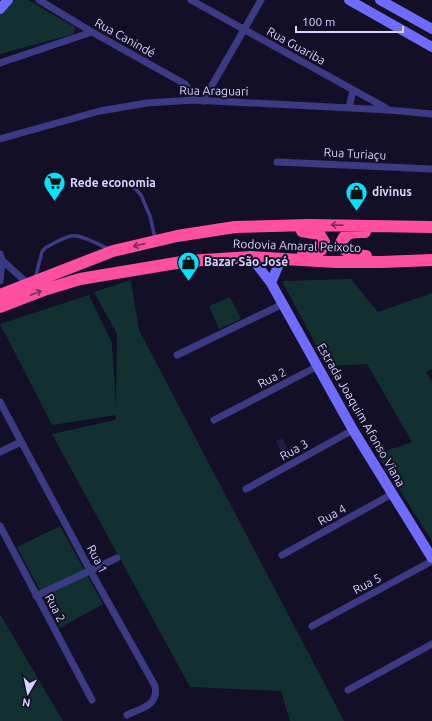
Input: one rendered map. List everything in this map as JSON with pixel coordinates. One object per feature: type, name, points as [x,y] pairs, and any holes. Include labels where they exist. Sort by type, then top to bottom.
[{"type":"highway","name":"Rodovia Amaral Peixoto","points":[[0,294],[112,251],[160,240],[235,227],[309,225],[432,227]]},
{"type":"highway","points":[[160,240],[183,240],[232,232],[281,230],[319,234],[324,242],[322,250],[314,254],[241,252],[211,255],[199,260]]},
{"type":"highway","points":[[432,232],[350,233],[344,237],[341,243],[346,251],[360,256],[432,252]]},
{"type":"highway","name":"Rodovia Amaral Peixoto","points":[[0,307],[46,289],[80,279],[199,260],[251,257],[367,262],[432,260]]},
{"type":"street","points":[[0,9],[8,0]]},
{"type":"street","name":"Rua Canindé","points":[[39,0],[92,32],[185,84],[191,92],[194,100]]},
{"type":"street","name":"Rua Guariba","points":[[191,0],[389,110]]},
{"type":"street","points":[[203,101],[262,0]]},
{"type":"street","points":[[349,0],[432,47]]},
{"type":"street","points":[[380,0],[432,29]]},
{"type":"street","points":[[0,63],[92,32]]},
{"type":"street","points":[[348,108],[353,90]]},
{"type":"street","name":"Rua Araguari","points":[[0,139],[100,111],[147,103],[194,100],[389,110],[432,114]]},
{"type":"street","name":"Rua Turiaçu","points":[[277,162],[432,169]]},
{"type":"street","points":[[1,257],[31,281]]},
{"type":"street","points":[[0,280],[1,257]]},
{"type":"street","name":"Estrada Joaquim Afonso Viana","points":[[251,257],[271,283],[353,430],[432,558]]},
{"type":"street","points":[[271,283],[281,259]]},
{"type":"street","points":[[177,355],[283,304]]},
{"type":"street","name":"Rua 2","points":[[214,420],[318,366]]},
{"type":"street","name":"Rua 1","points":[[0,402],[90,570],[155,686],[156,694],[154,700],[147,706],[127,715]]},
{"type":"street","name":"Rua 3","points":[[246,489],[353,430]]},
{"type":"street","points":[[0,452],[21,442]]},
{"type":"street","name":"Rua 4","points":[[282,554],[392,494]]},
{"type":"street","name":"Rua 2","points":[[0,526],[92,700]]},
{"type":"street","points":[[36,596],[117,558]]},
{"type":"street","name":"Rua 5","points":[[312,626],[432,561]]},
{"type":"street","points":[[348,690],[432,644]]},
{"type":"lane","points":[[112,180],[131,184],[141,195],[160,240]]},
{"type":"lane","points":[[31,281],[45,248],[70,236],[82,237],[112,251]]},
{"type":"green space","points":[[14,0],[28,0],[75,27],[74,34],[0,54],[0,15]]},
{"type":"green space","points":[[351,279],[378,312],[432,293],[432,369],[426,372],[432,381],[432,541],[377,454],[412,442],[367,364],[327,366],[282,281]]},
{"type":"green space","points":[[131,280],[139,330],[344,721],[290,721],[281,691],[190,687],[52,434],[115,420],[116,415],[52,425],[0,324],[89,295],[112,343],[116,407],[117,334],[94,292]]},
{"type":"green space","points":[[230,297],[241,319],[219,329],[209,306]]},
{"type":"green space","points":[[60,526],[103,604],[60,628],[17,547]]},
{"type":"green space","points":[[0,614],[63,721],[0,721]]},
{"type":"building","points":[[282,438],[289,452],[283,455],[276,441]]},
{"type":"place","name":"Rede economia","points":[[55,202]]},
{"type":"place","name":"divinus","points":[[356,212]]},
{"type":"place","name":"Bazar São José","points":[[189,282]]}]
